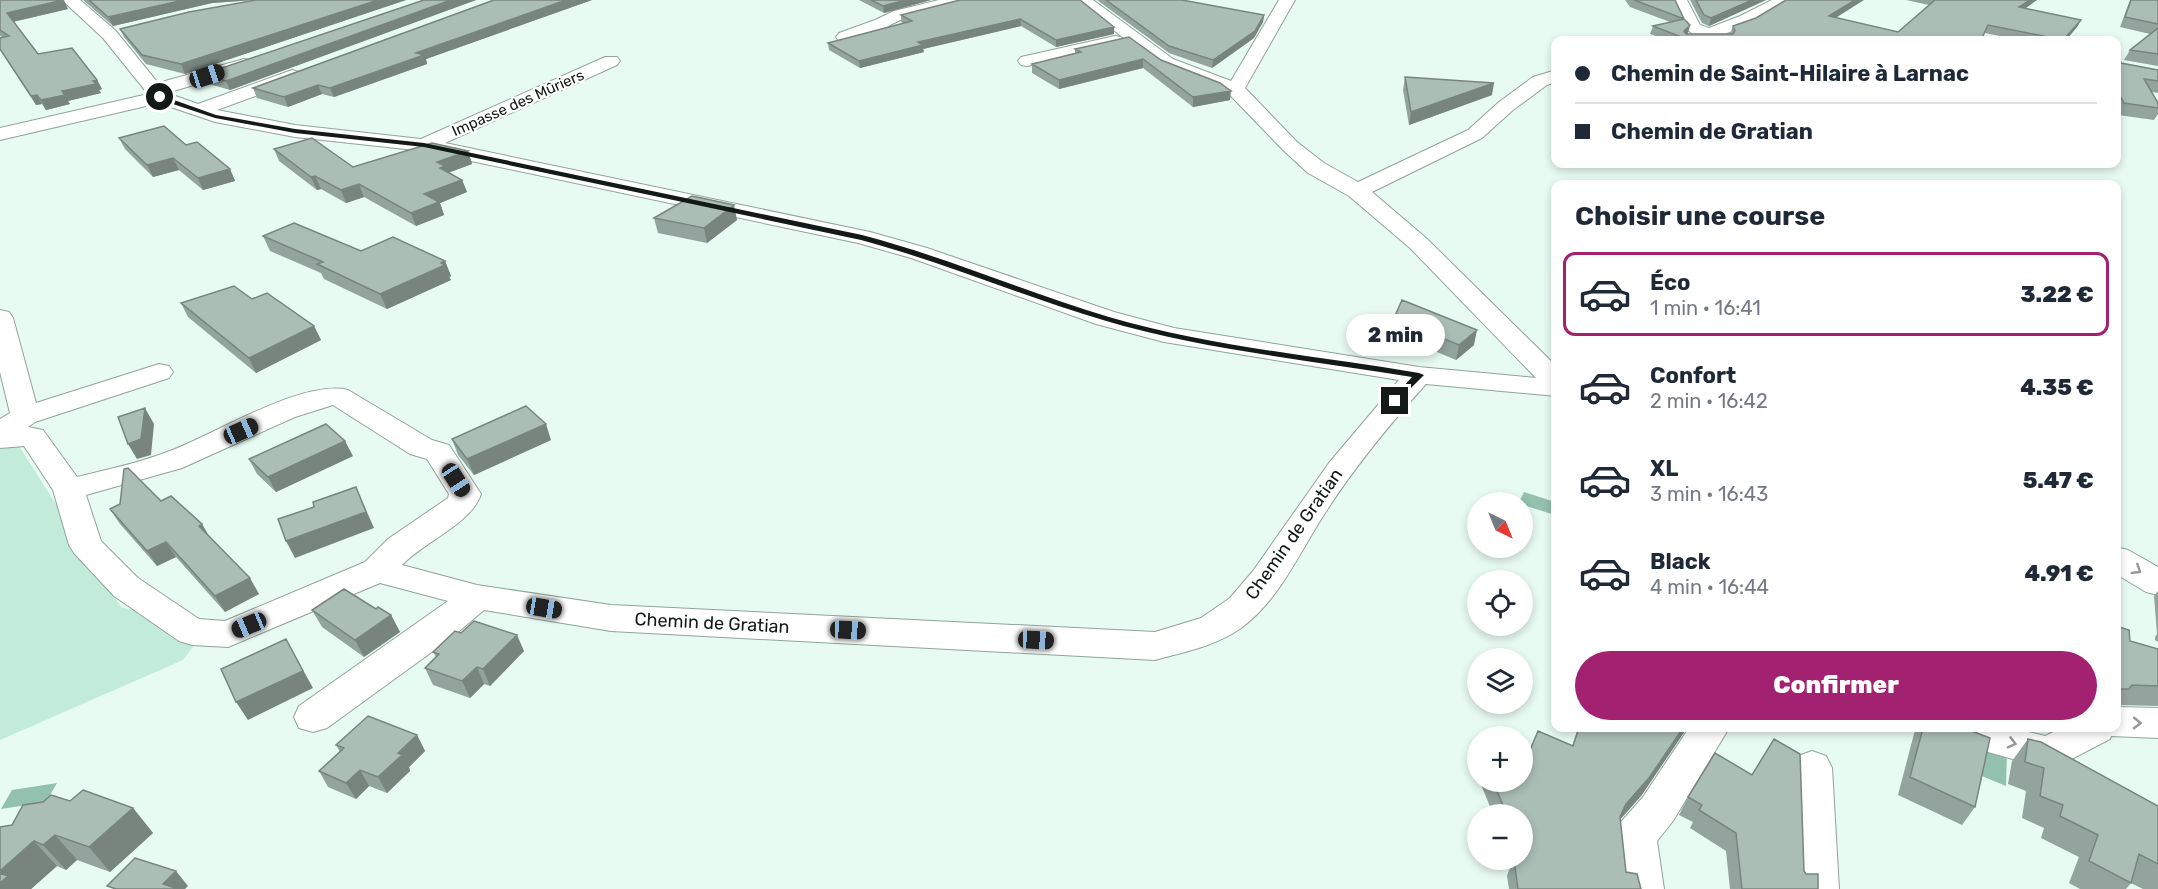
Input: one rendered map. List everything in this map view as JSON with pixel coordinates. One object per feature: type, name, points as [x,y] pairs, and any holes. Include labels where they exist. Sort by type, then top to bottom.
[{"type":"street","points":[[70,0],[109,34],[157,93],[197,111],[215,116],[295,131],[424,145],[872,240],[920,253],[1105,318],[1173,336],[1419,375],[1551,388]]},
{"type":"street","points":[[845,37],[881,24],[900,14],[960,0]]},
{"type":"street","points":[[1083,0],[1167,63],[1235,89],[1290,146],[1316,168],[1357,191],[1418,243],[1551,377]]},
{"type":"street","points":[[1235,89],[1287,0]]},
{"type":"street","points":[[1703,36],[1746,20],[1784,0]]},
{"type":"street","points":[[1680,2],[1692,28],[1715,36]]},
{"type":"street","points":[[109,34],[130,28]]},
{"type":"street","points":[[1027,62],[1133,37]]},
{"type":"street","points":[[0,134],[157,93],[257,59]]},
{"type":"street","name":"Impasse des Mûriers","points":[[424,145],[611,61]]},
{"type":"street","points":[[197,111],[309,70]]},
{"type":"street","points":[[1357,191],[1475,134],[1506,106],[1540,81],[1551,77]]},
{"type":"street","points":[[0,318],[25,416]]},
{"type":"street","points":[[0,432],[25,416],[159,372]]},
{"type":"street","name":"Chemin de Gratian","points":[[377,570],[477,597],[611,618],[1155,646],[1198,635],[1231,618],[1253,596],[1336,473],[1383,414],[1419,375]]},
{"type":"street","points":[[0,439],[32,436],[69,489],[86,545],[126,587],[192,632],[228,634],[377,570],[400,547],[462,503],[465,494],[438,452],[421,447],[338,396],[328,395],[182,457],[69,489]]},
{"type":"street","points":[[2121,561],[2158,583]]},
{"type":"street","points":[[313,717],[438,629],[477,597]]},
{"type":"street","points":[[2121,722],[2158,723]]},
{"type":"street","points":[[1642,889],[1635,836],[1658,809],[1707,732]]},
{"type":"street","points":[[1971,732],[2048,753],[2089,732]]},
{"type":"street","points":[[1812,768],[1817,889]]},
{"type":"shaded area","points":[[19,446],[121,607],[206,630],[183,660],[0,740],[0,447]]},
{"type":"shaded area","points":[[1533,495],[1551,501],[1551,514],[1533,508]]},
{"type":"shaded area","points":[[1982,743],[2007,753],[2006,786],[1977,774]]},
{"type":"shaded area","points":[[57,783],[50,795],[55,795],[52,801],[1,809],[12,790]]},
{"type":"building","points":[[0,0],[63,0],[7,13],[38,54],[72,48],[97,80],[93,81],[96,84],[62,91],[65,95],[41,100],[37,95],[31,96],[0,49],[0,38],[9,36],[0,30]]},
{"type":"building","points":[[89,0],[184,0],[108,17]]},
{"type":"building","points":[[256,0],[378,0],[181,64],[142,55],[120,29],[189,12]]},
{"type":"building","points":[[424,0],[451,0],[226,81],[204,74]]},
{"type":"building","points":[[494,0],[566,0],[416,53],[424,55],[330,88],[318,85],[284,97],[253,88]]},
{"type":"building","points":[[871,0],[906,0],[883,6]]},
{"type":"building","points":[[960,0],[1080,0],[1114,27],[1056,40],[1020,19],[918,42],[923,45],[859,61],[828,43],[912,21],[901,15]]},
{"type":"building","points":[[1106,0],[1182,0],[1264,15],[1255,31],[1213,60],[1169,46]]},
{"type":"building","points":[[1634,0],[1675,0],[1684,19]]},
{"type":"building","points":[[1696,0],[1752,0],[1711,18],[1704,15]]},
{"type":"building","points":[[1786,0],[1855,0],[1829,16],[1898,32],[1935,0],[2030,0],[2019,7],[2081,20],[2067,36],[2043,36],[1988,25],[1983,36],[1679,36],[1653,26],[1684,19],[1690,25],[1684,31],[1686,34],[1733,34],[1735,31],[1733,26],[1756,18]]},
{"type":"building","points":[[2131,0],[2158,0],[2158,24],[2125,17]]},
{"type":"building","points":[[2158,28],[2158,54],[2130,50]]},
{"type":"building","points":[[1129,37],[1161,60],[1220,83],[1231,91],[1193,97],[1143,59],[1059,80],[1032,64],[1081,52],[1075,49]]},
{"type":"building","points":[[2121,63],[2158,70],[2158,81],[2144,79],[2158,103],[2158,108],[2124,103],[2121,97]]},
{"type":"building","points":[[1405,77],[1494,83],[1411,112]]},
{"type":"building","points":[[164,126],[186,145],[197,142],[230,169],[198,178],[173,158],[147,165],[119,138]]},
{"type":"building","points":[[312,138],[353,167],[432,143],[468,151],[437,162],[445,166],[440,168],[462,180],[424,194],[439,202],[411,213],[359,184],[341,190],[315,176],[311,177],[274,149]]},
{"type":"building","points":[[692,196],[734,205],[704,228],[654,218]]},
{"type":"building","points":[[294,223],[361,251],[393,237],[445,261],[441,263],[445,265],[380,294],[317,264],[323,262],[263,236]]},
{"type":"building","points":[[234,286],[252,299],[267,293],[314,326],[249,358],[181,303]]},
{"type":"building","points":[[1402,300],[1477,330],[1459,345],[1394,318]]},
{"type":"building","points":[[526,406],[546,424],[467,459],[452,439]]},
{"type":"building","points":[[145,408],[141,439],[128,444],[118,417]]},
{"type":"building","points":[[326,424],[345,441],[268,477],[249,459]]},
{"type":"building","points":[[128,468],[161,501],[171,496],[202,524],[199,526],[250,578],[215,596],[166,542],[147,551],[110,509],[120,504],[124,469]]},
{"type":"building","points":[[356,487],[366,512],[286,541],[278,519],[314,507],[313,502]]},
{"type":"building","points":[[344,589],[376,609],[378,607],[391,615],[355,640],[312,610]]},
{"type":"building","points":[[474,621],[517,635],[483,669],[477,667],[462,681],[425,668],[439,654],[433,652],[455,631],[461,633]]},
{"type":"building","points":[[2121,628],[2129,630],[2130,641],[2158,649],[2158,686],[2132,685],[2129,689],[2121,689]]},
{"type":"building","points":[[286,639],[303,671],[236,702],[221,669]]},
{"type":"building","points":[[368,716],[417,735],[398,753],[402,755],[378,777],[360,770],[346,783],[319,771],[344,748],[336,745]]},
{"type":"building","points":[[1538,731],[1573,746],[1578,732],[1680,732],[1649,778],[1626,804],[1620,817],[1626,872],[1637,874],[1641,889],[1518,889],[1515,870],[1533,870],[1533,804],[1503,804],[1497,792],[1533,792],[1533,743]]},
{"type":"building","points":[[1922,732],[1974,732],[1990,738],[1975,807],[1910,777]]},
{"type":"building","points":[[1774,739],[1800,754],[1804,871],[1806,874],[1818,874],[1818,889],[1742,889],[1736,833],[1699,810],[1702,805],[1688,797],[1715,753],[1752,775]]},
{"type":"building","points":[[2028,739],[2041,742],[2158,806],[2158,864],[2139,854],[2131,883],[2089,861],[2098,835],[2060,816],[2063,805],[2040,796],[2044,768],[2025,762]]},
{"type":"building","points":[[83,790],[133,808],[89,847],[55,835],[43,845],[34,841],[0,871],[0,827],[12,825],[23,805],[43,802],[51,795],[70,801]]},
{"type":"building","points":[[135,858],[176,871],[163,884],[178,889],[116,889],[107,886]]},
{"type":"building","points":[[0,873],[8,876],[0,883]]},
{"type":"route","points":[[160,97],[215,116],[295,131],[424,145],[862,237],[920,253],[1105,318],[1173,336],[1419,375],[1395,401]]}]
